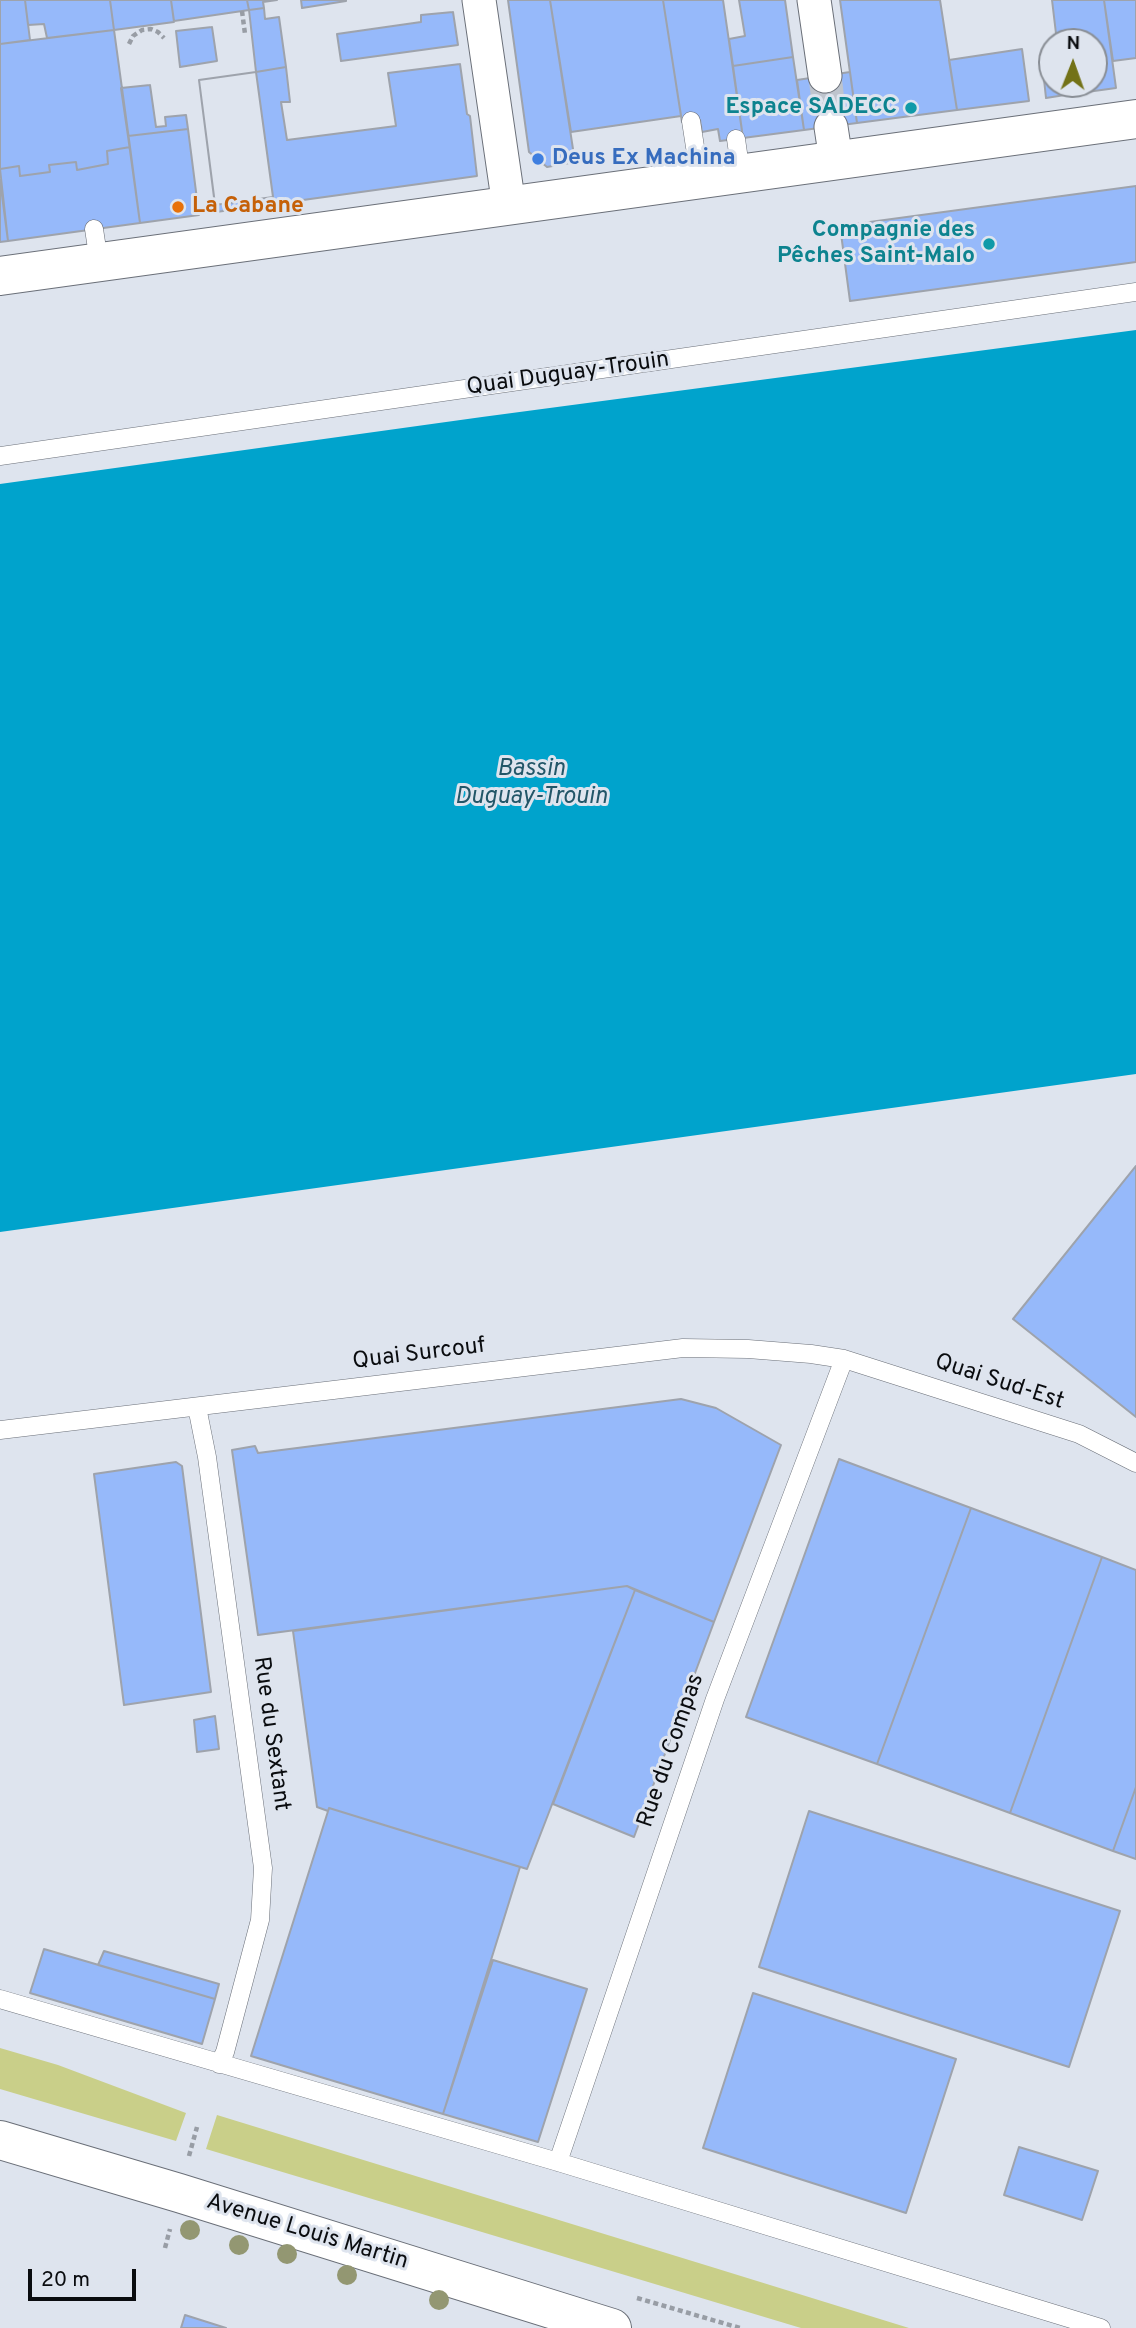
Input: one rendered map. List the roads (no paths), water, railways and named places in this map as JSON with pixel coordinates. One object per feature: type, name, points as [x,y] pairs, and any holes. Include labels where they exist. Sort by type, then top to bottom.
[{"type":"main road","points":[[0,276],[96,246],[509,206],[700,179],[739,156],[834,144],[1136,119]]},
{"type":"main road","name":"Avenue Louis Martin","points":[[0,2140],[612,2328]]},
{"type":"street","points":[[479,0],[509,206]]},
{"type":"street","points":[[814,0],[825,76]]},
{"type":"lane","points":[[691,121],[700,179]]},
{"type":"lane","name":"Quai Duguay-Trouin","points":[[0,456],[1136,292]]},
{"type":"lane","name":"Quai Surcouf","points":[[0,1430],[683,1348],[761,1350],[844,1359]]},
{"type":"lane","name":"Quai Sud-Est","points":[[844,1359],[1079,1434],[1136,1463]]},
{"type":"lane","name":"Rue du Compas","points":[[558,2162],[715,1699],[844,1359]]},
{"type":"lane","name":"Rue du Sextant","points":[[197,1406],[207,1457],[263,1868],[260,1920],[225,2052],[219,2064]]},
{"type":"lane","points":[[0,1999],[558,2162],[1101,2328]]},
{"type":"water","name":"Bassin Duguay-Trouin","points":[[1136,330],[1136,1074],[0,1232],[0,484]]},
{"type":"tunnel","points":[[825,76],[831,127]]},
{"type":"place","name":"Espace SADECC","points":[[911,108]]},
{"type":"place","name":"Deus Ex Machina","points":[[538,159]]},
{"type":"place","name":"La Cabane","points":[[178,207]]},
{"type":"place","name":"Compagnie des Pêches Saint-Malo","points":[[989,244]]}]
